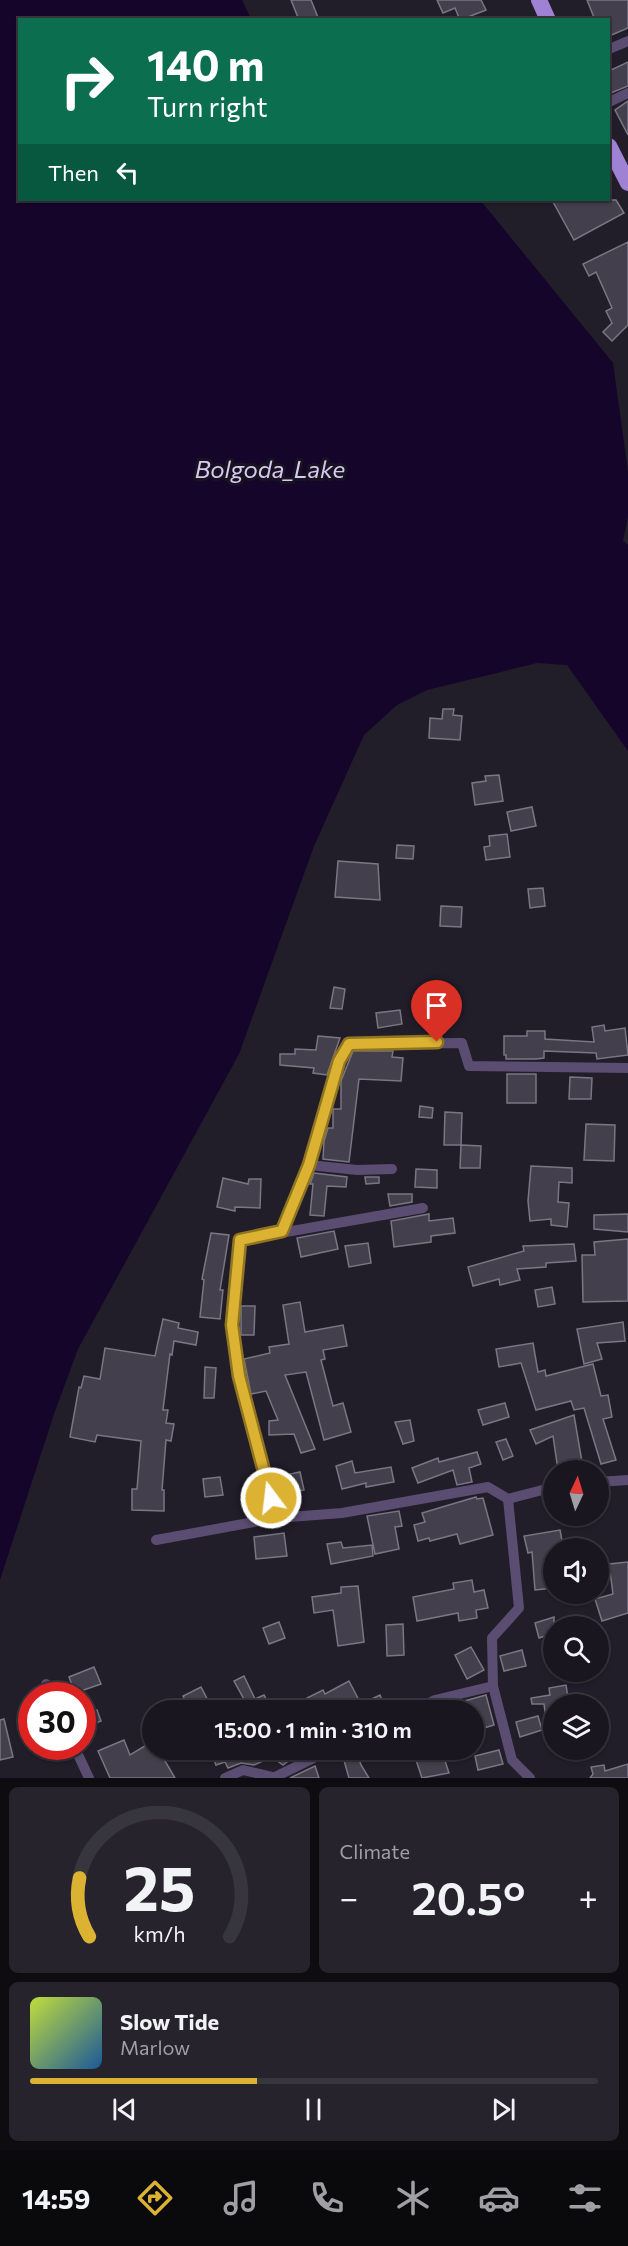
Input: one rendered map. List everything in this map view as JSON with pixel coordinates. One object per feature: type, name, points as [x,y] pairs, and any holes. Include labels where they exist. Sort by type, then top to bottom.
[{"type":"highway","points":[[539,0],[547,18]]},
{"type":"highway","points":[[610,148],[628,183]]},
{"type":"street","points":[[610,49],[628,41]]},
{"type":"street","points":[[610,102],[628,93]]},
{"type":"street","points":[[282,1231],[309,1165],[339,1061],[349,1044],[462,1043],[470,1066],[628,1068]]},
{"type":"street","points":[[309,1165],[357,1170],[392,1169]]},
{"type":"street","points":[[276,1518],[239,1376],[232,1325],[240,1240],[423,1208]]},
{"type":"street","points":[[609,1481],[628,1480]]},
{"type":"street","points":[[156,1540],[276,1518],[342,1513],[488,1487],[508,1499],[543,1490]]},
{"type":"street","points":[[508,1499],[519,1608],[492,1638],[493,1686],[512,1760],[530,1778]]},
{"type":"street","points":[[435,1700],[493,1686]]},
{"type":"street","points":[[81,1760],[89,1778]]},
{"type":"street","points":[[225,1778],[243,1770],[273,1777],[309,1760]]},
{"type":"water","name":"Bolgoda_Lake","points":[[0,0],[242,0],[251,18],[18,18],[18,201],[481,201],[613,363],[628,472],[628,516],[623,541],[628,545],[628,751],[567,665],[537,663],[427,690],[397,705],[364,735],[314,846],[239,1054],[78,1349],[54,1414],[0,1580]]},
{"type":"building","points":[[291,0],[311,0],[318,18],[298,18]]},
{"type":"building","points":[[437,0],[481,0],[486,10],[465,18],[459,18],[455,8],[443,13]]},
{"type":"building","points":[[587,0],[628,0],[628,28],[610,36],[610,18],[594,18]]},
{"type":"building","points":[[628,62],[628,86],[611,93],[610,71]]},
{"type":"building","points":[[628,101],[628,135],[615,110]]},
{"type":"building","points":[[616,200],[624,213],[574,240],[553,201]]},
{"type":"building","points":[[628,242],[628,325],[612,341],[603,332],[612,323],[606,311],[612,308],[596,272],[589,276],[583,264]]},
{"type":"building","points":[[443,709],[454,709],[453,715],[462,716],[460,740],[429,738],[430,718],[442,719]]},
{"type":"building","points":[[499,775],[503,801],[475,805],[472,783],[486,781],[485,776]]},
{"type":"building","points":[[532,807],[536,826],[511,831],[507,812]]},
{"type":"building","points":[[507,834],[510,857],[486,860],[484,847],[490,846],[489,836]]},
{"type":"building","points":[[397,845],[414,846],[413,859],[396,858]]},
{"type":"building","points":[[338,861],[378,864],[380,900],[335,897]]},
{"type":"building","points":[[543,888],[545,906],[530,908],[528,889]]},
{"type":"building","points":[[441,906],[462,907],[461,927],[440,926]]},
{"type":"building","points":[[334,987],[345,989],[342,1009],[330,1008]]},
{"type":"building","points":[[454,1007],[455,1019],[444,1020],[445,1032],[434,1033],[433,1009]]},
{"type":"building","points":[[400,1010],[402,1024],[378,1028],[376,1013]]},
{"type":"building","points":[[604,1025],[605,1031],[625,1028],[628,1055],[597,1059],[596,1053],[544,1051],[544,1058],[506,1059],[504,1055],[504,1036],[527,1036],[527,1031],[545,1031],[545,1039],[594,1042],[592,1027]]},
{"type":"building","points":[[318,1036],[340,1038],[327,1075],[313,1073],[314,1068],[280,1065],[280,1054],[295,1054],[295,1049],[316,1050]]},
{"type":"building","points":[[353,1051],[393,1051],[392,1057],[403,1058],[401,1081],[359,1079],[349,1162],[323,1159],[324,1141],[328,1128],[333,1128],[333,1109],[341,1109],[341,1081]]},
{"type":"building","points":[[507,1074],[536,1074],[536,1103],[507,1103]]},
{"type":"building","points":[[570,1077],[592,1078],[591,1099],[569,1099]]},
{"type":"building","points":[[420,1106],[433,1108],[432,1118],[419,1117]]},
{"type":"building","points":[[445,1112],[462,1113],[461,1145],[444,1145]]},
{"type":"building","points":[[586,1124],[615,1125],[614,1161],[584,1160]]},
{"type":"building","points":[[461,1145],[481,1146],[480,1168],[460,1168]]},
{"type":"building","points":[[531,1166],[572,1168],[572,1183],[559,1182],[558,1202],[569,1203],[567,1227],[551,1225],[551,1219],[530,1221],[528,1201]]},
{"type":"building","points":[[416,1169],[437,1170],[437,1188],[415,1187]]},
{"type":"building","points":[[314,1173],[347,1177],[346,1187],[327,1186],[324,1216],[310,1215],[313,1184],[310,1184]]},
{"type":"building","points":[[365,1177],[379,1177],[379,1183],[366,1184]]},
{"type":"building","points":[[223,1178],[248,1184],[249,1179],[261,1179],[260,1208],[235,1207],[235,1211],[217,1207]]},
{"type":"building","points":[[388,1194],[412,1194],[412,1202],[390,1206]]},
{"type":"building","points":[[429,1214],[429,1221],[453,1218],[455,1233],[431,1236],[431,1242],[394,1247],[391,1221]]},
{"type":"building","points":[[628,1214],[628,1232],[594,1229],[594,1215]]},
{"type":"building","points":[[334,1231],[338,1249],[301,1257],[297,1238]]},
{"type":"building","points":[[211,1233],[229,1235],[220,1290],[223,1290],[220,1319],[200,1317],[204,1280],[202,1279]]},
{"type":"building","points":[[628,1239],[628,1301],[583,1302],[582,1255],[595,1255],[594,1242]]},
{"type":"building","points":[[368,1243],[371,1263],[349,1267],[345,1246]]},
{"type":"building","points":[[574,1244],[576,1261],[546,1263],[546,1267],[517,1269],[520,1280],[500,1285],[499,1279],[473,1286],[468,1267],[524,1251],[523,1246]]},
{"type":"building","points":[[552,1287],[555,1304],[538,1307],[535,1290]]},
{"type":"building","points":[[300,1302],[305,1332],[343,1325],[347,1346],[323,1350],[325,1359],[321,1360],[333,1406],[343,1403],[351,1432],[324,1440],[306,1372],[285,1375],[315,1449],[301,1453],[294,1434],[269,1435],[269,1421],[278,1420],[266,1391],[251,1394],[244,1359],[270,1353],[269,1347],[289,1344],[283,1305]]},
{"type":"building","points":[[241,1306],[255,1306],[254,1335],[241,1335]]},
{"type":"building","points":[[163,1319],[179,1323],[178,1328],[198,1332],[196,1345],[174,1341],[172,1355],[170,1354],[163,1410],[168,1410],[166,1423],[174,1424],[171,1441],[166,1440],[162,1490],[164,1490],[164,1511],[132,1510],[132,1489],[137,1489],[141,1441],[97,1435],[95,1442],[70,1437],[79,1387],[81,1388],[84,1376],[100,1379],[105,1348],[155,1356]]},
{"type":"building","points":[[623,1322],[625,1341],[597,1343],[602,1359],[584,1364],[577,1329]]},
{"type":"building","points":[[533,1343],[538,1372],[545,1370],[546,1376],[593,1364],[601,1396],[608,1395],[612,1417],[603,1419],[616,1460],[609,1462],[609,1460],[600,1460],[584,1408],[574,1410],[571,1401],[536,1410],[521,1363],[499,1367],[496,1349]]},
{"type":"building","points":[[205,1367],[216,1368],[214,1398],[204,1398]]},
{"type":"building","points":[[505,1403],[509,1417],[483,1425],[478,1410]]},
{"type":"building","points":[[574,1415],[582,1460],[557,1460],[553,1436],[536,1444],[530,1430]]},
{"type":"building","points":[[410,1420],[414,1441],[403,1444],[395,1422]]},
{"type":"building","points":[[506,1439],[513,1456],[503,1460],[496,1442]]},
{"type":"building","points":[[477,1452],[481,1464],[469,1468],[472,1482],[457,1485],[453,1470],[418,1483],[412,1468],[438,1458],[439,1462]]},
{"type":"building","points":[[352,1461],[355,1473],[391,1467],[394,1482],[366,1487],[366,1483],[342,1489],[336,1466]]},
{"type":"building","points":[[300,1472],[304,1490],[285,1494],[281,1476]]},
{"type":"building","points":[[220,1477],[223,1495],[205,1497],[203,1479]]},
{"type":"building","points":[[476,1497],[477,1499],[483,1498],[493,1535],[460,1544],[457,1534],[430,1541],[429,1538],[418,1541],[414,1525],[425,1522],[422,1513]]},
{"type":"building","points":[[399,1511],[402,1526],[395,1527],[399,1549],[375,1554],[367,1516]]},
{"type":"building","points":[[560,1530],[562,1538],[543,1538],[543,1589],[535,1590],[532,1552],[528,1553],[524,1536]]},
{"type":"building","points":[[284,1533],[287,1556],[256,1559],[254,1537]]},
{"type":"building","points":[[341,1542],[343,1548],[372,1545],[373,1556],[331,1564],[327,1544]]},
{"type":"building","points":[[628,1562],[628,1613],[609,1619],[609,1616],[600,1616],[597,1604],[609,1604],[609,1595],[613,1594],[609,1564]]},
{"type":"building","points":[[472,1580],[474,1592],[484,1590],[488,1608],[476,1610],[477,1618],[459,1621],[458,1613],[417,1621],[413,1597],[454,1589],[453,1583]]},
{"type":"building","points":[[358,1586],[364,1642],[338,1646],[333,1610],[314,1613],[312,1597],[341,1593],[341,1587]]},
{"type":"building","points":[[543,1620],[543,1637],[539,1638],[535,1623]]},
{"type":"building","points":[[279,1622],[285,1638],[269,1644],[263,1628]]},
{"type":"building","points":[[403,1624],[404,1655],[387,1656],[386,1625]]},
{"type":"building","points":[[471,1647],[484,1670],[467,1679],[455,1655]]},
{"type":"building","points":[[522,1650],[526,1666],[504,1671],[500,1656]]},
{"type":"building","points":[[94,1667],[101,1684],[96,1686],[96,1682],[71,1682],[69,1677]]},
{"type":"building","points":[[244,1676],[255,1699],[264,1695],[267,1700],[244,1700],[234,1681]]},
{"type":"building","points":[[349,1681],[359,1700],[308,1700],[307,1698],[323,1690],[325,1694]]},
{"type":"building","points":[[566,1685],[567,1694],[550,1694],[549,1688]]},
{"type":"building","points":[[201,1687],[208,1700],[185,1700],[183,1696]]},
{"type":"building","points":[[380,1695],[382,1700],[369,1700]]},
{"type":"building","points":[[486,1695],[494,1725],[484,1728],[484,1700],[468,1700]]},
{"type":"building","points":[[543,1696],[543,1704],[532,1704],[531,1698]]},
{"type":"building","points":[[96,1710],[101,1721],[96,1723]]},
{"type":"building","points":[[538,1716],[542,1730],[520,1737],[516,1722]]},
{"type":"building","points":[[4,1719],[13,1757],[0,1760],[0,1720]]},
{"type":"building","points":[[124,1740],[130,1755],[142,1748],[142,1760],[164,1760],[175,1778],[110,1778],[98,1751]]},
{"type":"building","points":[[499,1750],[503,1764],[478,1770],[476,1760],[484,1760],[484,1754]]},
{"type":"building","points":[[214,1760],[265,1760],[254,1765],[241,1763],[228,1768],[225,1762],[216,1765]]},
{"type":"building","points":[[276,1760],[289,1760],[283,1765]]},
{"type":"building","points":[[344,1760],[359,1760],[369,1778],[349,1778]]},
{"type":"building","points":[[416,1760],[445,1760],[449,1773],[422,1778]]},
{"type":"building","points":[[628,1764],[628,1778],[590,1778],[593,1774],[591,1767],[604,1765],[605,1771]]},
{"type":"building","points":[[315,1766],[319,1778],[290,1778]]},
{"type":"route","points":[[271,1498],[239,1376],[232,1325],[240,1240],[282,1231],[309,1165],[339,1061],[349,1044],[437,1042]]}]
